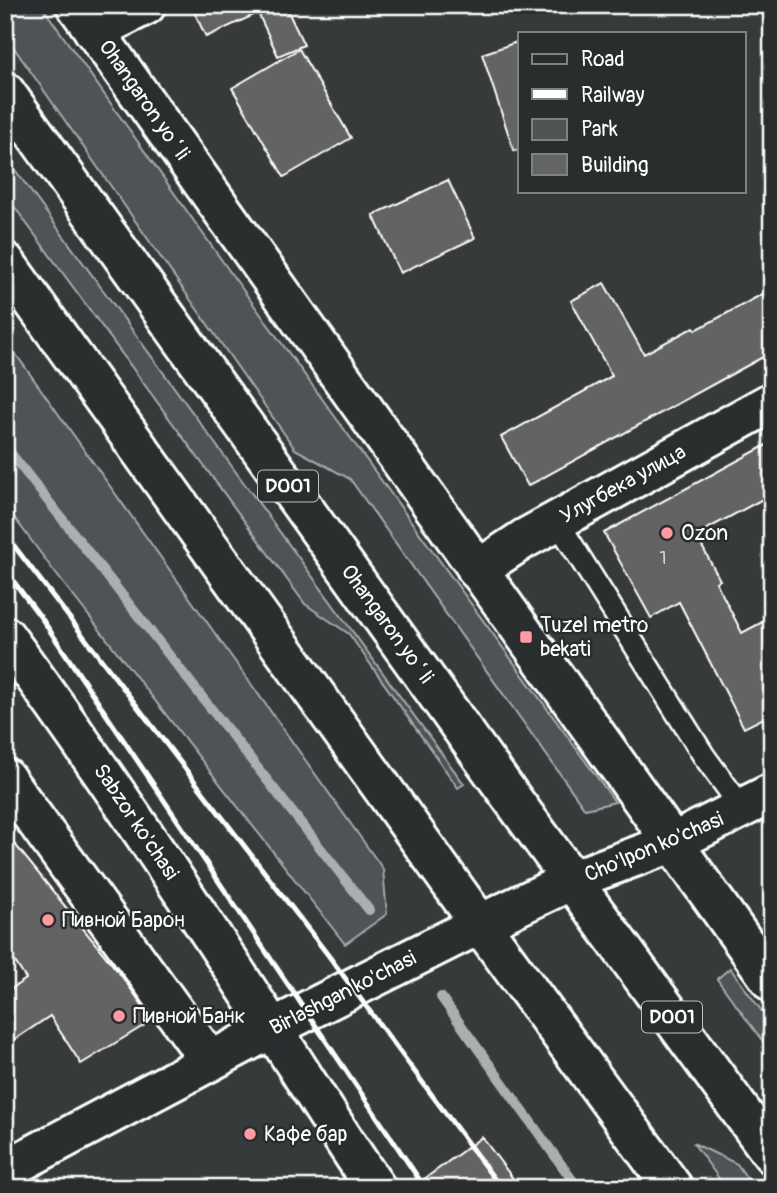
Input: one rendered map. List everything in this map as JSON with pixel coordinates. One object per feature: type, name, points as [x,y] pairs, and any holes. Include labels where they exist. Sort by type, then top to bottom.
[{"type":"main road","points":[[85,18],[146,5]]},
{"type":"main road","name":"Ohangaron yoʻli","points":[[85,18],[772,982]]},
{"type":"main road","name":"Ohangaron yoʻli","points":[[5,92],[772,1154]]},
{"type":"main road","points":[[5,262],[673,1188]]},
{"type":"main road","name":"Улугбека улица","points":[[477,570],[524,539],[772,402]]},
{"type":"main road","name":"Sabzor ko'chasi","points":[[5,636],[127,807],[273,1028],[346,1146],[376,1188]]},
{"type":"main road","points":[[5,778],[210,1062]]},
{"type":"main road","name":"Cho'lpon ko'chasi","points":[[572,880],[672,844],[757,800]]},
{"type":"main road","name":"Birlashgan ko'chasi","points":[[5,1170],[273,1028],[572,880]]},
{"type":"lane","points":[[557,521],[704,756],[757,800]]},
{"type":"green space","points":[[5,5],[41,5],[235,279],[615,802],[585,809],[350,479],[295,449],[5,35]]},
{"type":"green space","points":[[5,156],[464,784],[458,788],[349,634],[305,604],[5,194]]},
{"type":"green space","points":[[5,339],[383,869],[387,914],[345,944],[5,505]]},
{"type":"green space","points":[[730,968],[772,1025],[772,1054],[717,979]]},
{"type":"green space","points":[[693,1143],[737,1164],[754,1188],[726,1188]]},
{"type":"building","points":[[191,5],[285,5],[304,45],[278,56],[258,13],[206,37]]},
{"type":"building","points":[[518,42],[518,150],[514,151],[482,54]]},
{"type":"building","points":[[299,49],[351,138],[284,177],[232,88]]},
{"type":"building","points":[[448,180],[475,238],[400,273],[373,215]]},
{"type":"building","points":[[604,283],[644,354],[694,327],[696,330],[772,289],[772,352],[528,486],[501,437],[612,376],[571,301]]},
{"type":"building","points":[[772,442],[772,494],[696,535],[720,580],[716,582],[742,633],[772,617],[772,714],[744,728],[679,602],[651,618],[604,533]]},
{"type":"building","points":[[5,832],[120,974],[153,1020],[81,1064],[50,1016],[5,1046],[5,993],[26,979],[5,946]]},
{"type":"building","points":[[482,1137],[520,1188],[412,1188]]},
{"type":"waterway","points":[[5,446],[369,910]]},
{"type":"waterway","points":[[441,997],[578,1188]]},
{"type":"railway","points":[[5,534],[328,955],[501,1188]]},
{"type":"railway","points":[[5,570],[42,619],[425,1188]]},
{"type":"place","name":"Ozon","points":[[667,533]]},
{"type":"place","name":"Tuzel metro bekati","points":[[526,637]]},
{"type":"place","name":"Пивной Барон","points":[[48,920]]},
{"type":"place","name":"Пивной Банк","points":[[119,1016]]},
{"type":"place","name":"Кафе бар","points":[[250,1134]]}]
